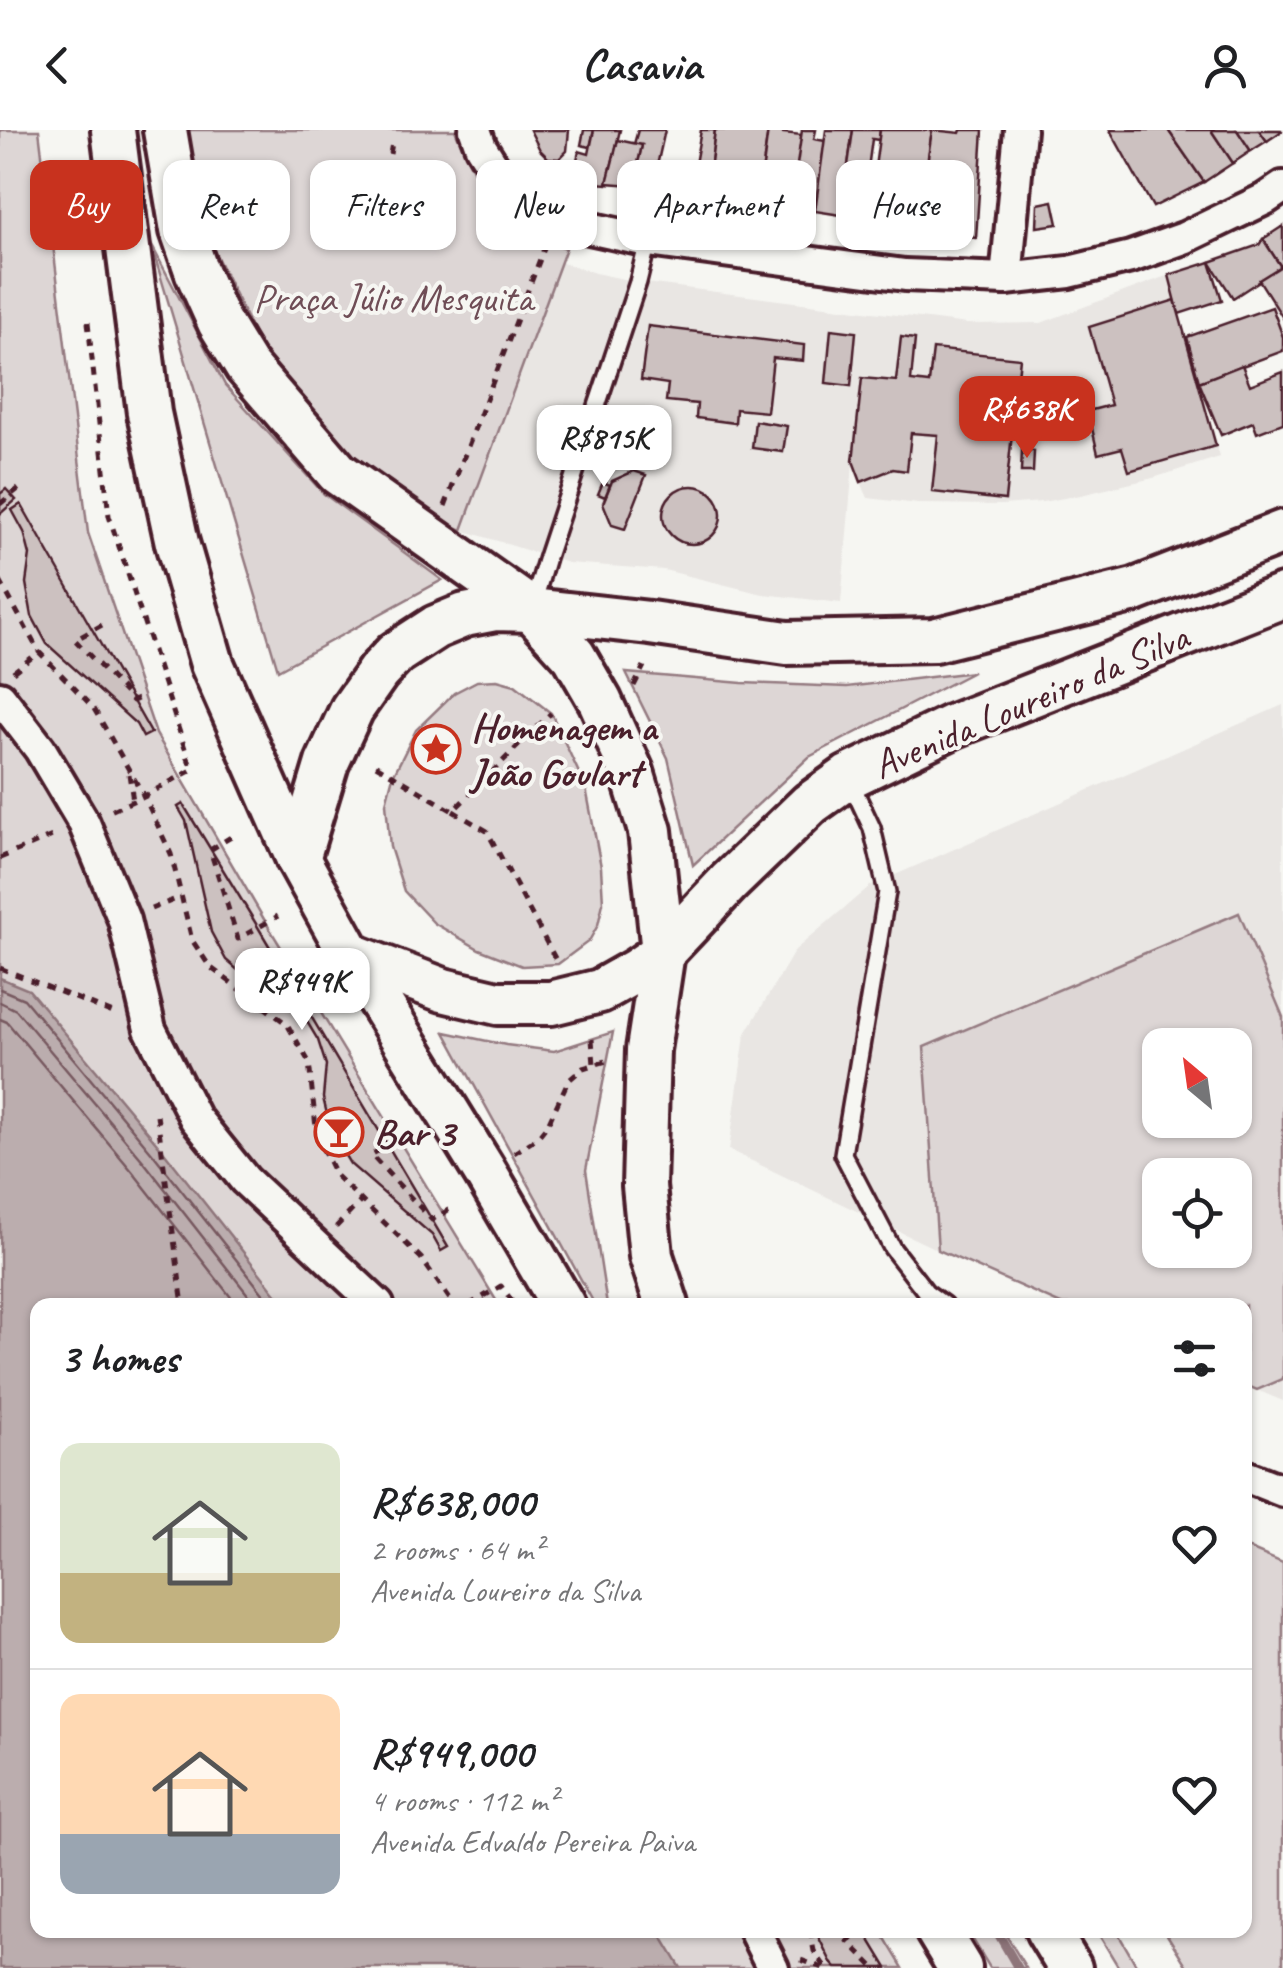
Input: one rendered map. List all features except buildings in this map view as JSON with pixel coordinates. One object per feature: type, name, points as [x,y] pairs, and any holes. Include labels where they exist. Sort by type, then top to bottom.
[{"type":"main road","points":[[113,130],[149,412],[177,542],[212,664],[298,859],[351,956],[560,1298]]},
{"type":"main road","points":[[165,130],[182,230],[220,322],[246,366],[338,472],[532,610],[574,656],[600,701],[632,772],[650,831],[663,952],[648,1050],[644,1186],[651,1256],[664,1298]]},
{"type":"main road","name":"Avenida Loureiro da Silva","points":[[298,859],[326,763],[352,708],[396,652],[436,627],[465,615],[496,608],[532,610],[787,643],[934,640],[1135,590],[1283,532]]},
{"type":"main road","name":"Avenida Loureiro da Silva","points":[[351,956],[443,990],[498,1003],[551,1004],[600,991],[663,952],[810,804],[848,777],[954,726],[1283,596]]},
{"type":"main road","points":[[942,1938],[960,1968]]},
{"type":"main road","points":[[1052,1938],[1070,1968]]},
{"type":"street","points":[[475,130],[489,160]]},
{"type":"street","points":[[1006,278],[1020,130]]},
{"type":"street","points":[[716,250],[905,275],[1006,278],[1069,272],[1131,257],[1184,238],[1283,187]]},
{"type":"street","points":[[0,696],[40,750],[84,823],[124,920],[150,1029],[196,1118],[245,1180],[371,1298]]},
{"type":"street","points":[[1252,1479],[1283,1491]]},
{"type":"street","points":[[758,1938],[773,1968]]},
{"type":"lane","points":[[532,610],[646,250]]},
{"type":"lane","points":[[848,777],[872,828],[887,892],[843,1154],[892,1248],[934,1298]]},
{"type":"path","points":[[390,154],[392,143]]},
{"type":"path","points":[[434,540],[545,250]]},
{"type":"path","points":[[88,322],[109,516],[192,770],[134,801],[128,768]]},
{"type":"path","points":[[0,504],[23,485]]},
{"type":"path","points":[[0,580],[38,652],[94,707],[144,796],[171,854],[192,940],[210,968],[287,1024],[310,1062],[317,1137],[336,1176],[420,1258],[449,1298]]},
{"type":"path","points":[[102,625],[76,640],[133,702],[142,697]]},
{"type":"path","points":[[0,681],[38,652]]},
{"type":"path","points":[[630,692],[644,666]]},
{"type":"path","points":[[453,811],[551,713]]},
{"type":"path","points":[[376,765],[487,831],[558,964]]},
{"type":"path","points":[[231,837],[210,850],[238,939],[278,916]]},
{"type":"path","points":[[0,968],[111,1012]]},
{"type":"path","points":[[592,1039],[594,1064]]},
{"type":"path","points":[[486,1172],[536,1140],[568,1081],[582,1068],[648,1050]]},
{"type":"path","points":[[155,1102],[182,1298]]},
{"type":"path","points":[[408,1133],[370,1155],[432,1220],[453,1207]]},
{"type":"path","points":[[481,1298],[501,1286],[510,1298]]},
{"type":"path","points":[[812,1938],[824,1968]]},
{"type":"path","points":[[853,1938],[848,1941],[875,1968]]},
{"type":"path","points":[[814,1951],[801,1960],[824,1968]]},
{"type":"shaded area","points":[[561,262],[638,282],[967,324],[1041,323],[1169,275],[1220,457],[1081,495],[1002,505],[918,504],[868,498],[853,464],[841,603],[763,594],[664,570],[568,563],[462,530]]},
{"type":"shaded area","points":[[1283,705],[1283,1401],[1252,1388],[1252,1298],[1047,1298],[729,1150],[745,1035],[795,950],[870,886]]},
{"type":"green space","points":[[0,130],[39,130],[43,160],[30,160],[30,250],[54,250],[88,533],[156,734],[495,1298],[172,1298],[0,1008]]},
{"type":"green space","name":"Praça Júlio Mesquita","points":[[186,130],[455,130],[476,175],[476,250],[565,250],[462,530],[374,476],[347,452],[265,357],[214,250],[290,250],[290,160],[191,160]]},
{"type":"green space","points":[[151,244],[225,385],[324,494],[442,580],[278,670]]},
{"type":"green space","points":[[973,672],[809,757],[693,865],[668,758],[626,673],[847,687]]},
{"type":"green space","points":[[497,680],[515,685],[551,713],[586,788],[601,867],[603,903],[589,941],[558,964],[522,966],[479,949],[434,923],[404,891],[390,847],[386,803],[393,776],[416,730],[454,693],[477,681]]},
{"type":"green space","points":[[1239,913],[1283,1017],[1283,1379],[1257,1390],[1252,1388],[1252,1298],[1047,1298],[938,1250],[924,1047]]},
{"type":"green space","points":[[445,1032],[554,1051],[613,1032],[586,1170],[606,1298],[591,1298]]},
{"type":"green space","points":[[1252,1550],[1283,1563],[1283,1968],[1188,1968],[1169,1938],[1252,1938]]},
{"type":"green space","points":[[606,1938],[885,1938],[903,1968],[624,1968]]},
{"type":"green space","points":[[972,1938],[1008,1938],[1026,1968],[990,1968]]},
{"type":"green space","points":[[1101,1938],[1121,1938],[1138,1968],[1119,1968]]},
{"type":"water","points":[[0,978],[29,990],[279,1298],[30,1298],[30,1938],[663,1938],[681,1968],[0,1968]]},
{"type":"waterway","points":[[1001,1938],[1018,1968]]},
{"type":"place","name":"Homenagem a João Goulart","points":[[436,749]]},
{"type":"place","name":"Bar 3","points":[[339,1132]]}]
